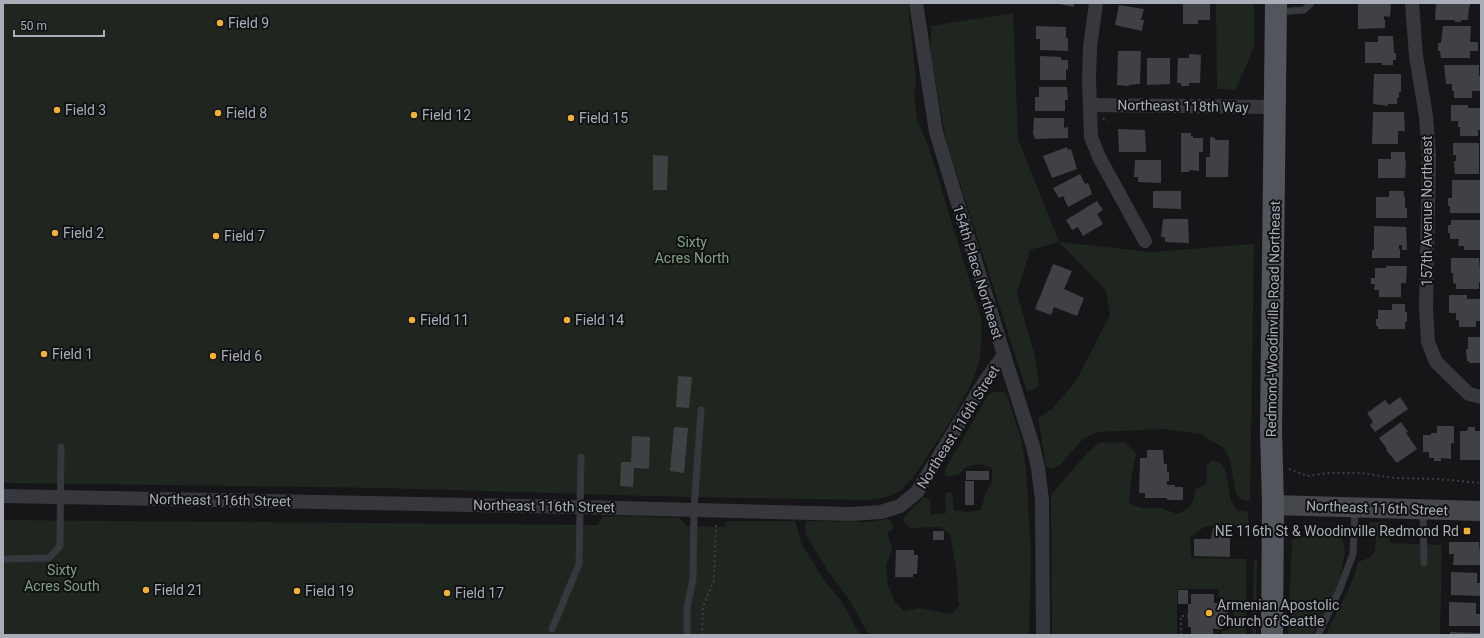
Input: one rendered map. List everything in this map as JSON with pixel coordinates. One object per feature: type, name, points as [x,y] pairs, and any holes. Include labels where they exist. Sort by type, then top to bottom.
[{"type":"main road","name":"Redmond-Woodinville Road Northeast","points":[[1272,635],[1273,505],[1271,430],[1276,8]]},
{"type":"street","name":"154th Place Northeast","points":[[916,3],[936,132],[1033,446],[1042,500],[1043,635]]},
{"type":"street","points":[[1096,3],[1090,47],[1091,137],[1099,157],[1145,241]]},
{"type":"street","name":"157th Avenue Northeast","points":[[1412,3],[1416,56],[1426,116],[1429,155],[1426,308],[1428,342],[1436,362],[1469,394],[1481,398]]},
{"type":"street","name":"Northeast 118th Way","points":[[1090,105],[1275,107]]},
{"type":"street","name":"Northeast 116th Street","points":[[3,496],[580,507],[850,514],[881,512],[900,506],[917,492],[985,381],[1004,355]]},
{"type":"street","name":"Northeast 116th Street","points":[[1273,505],[1481,511]]},
{"type":"lane","points":[[1276,8],[1304,10],[1311,3]]},
{"type":"lane","points":[[687,635],[687,608],[693,579],[694,510],[701,410]]},
{"type":"lane","points":[[3,559],[48,558],[60,546],[61,447]]},
{"type":"lane","points":[[552,629],[579,564],[581,457]]},
{"type":"lane","points":[[1318,635],[1339,591],[1353,554],[1355,508]]},
{"type":"lane","points":[[1423,509],[1424,563]]},
{"type":"path","points":[[1104,118],[1107,122]]},
{"type":"path","points":[[1287,468],[1307,476],[1328,473],[1360,473],[1396,478],[1481,483]]},
{"type":"path","points":[[702,635],[703,607],[714,580],[716,510]]},
{"type":"path","points":[[1181,635],[1182,616],[1188,616]]},
{"type":"green space","name":"Sixty Acres North","points":[[3,3],[908,3],[916,80],[914,92],[917,120],[928,145],[981,318],[981,345],[976,372],[954,416],[910,481],[903,488],[887,497],[869,500],[683,497],[382,488],[3,483]]},
{"type":"green space","points":[[1216,3],[1254,3],[1254,46],[1235,90],[1217,89]]},
{"type":"green space","points":[[1013,13],[1018,139],[1059,242],[1030,250],[1017,293],[1035,357],[1039,386],[1027,392],[946,140],[931,55],[931,26]]},
{"type":"green space","points":[[1059,242],[1151,252],[1254,244],[1250,501],[1241,499],[1236,494],[1230,460],[1224,448],[1200,434],[1164,429],[1097,432],[1083,439],[1059,466],[1051,469],[1046,466],[1038,418],[1052,409],[1076,381],[1110,315],[1106,290]]},
{"type":"green space","points":[[994,392],[1004,392],[1008,399],[1021,438],[1026,468],[1031,557],[1029,635],[869,635],[848,598],[829,573],[806,535],[805,525],[807,521],[869,522],[888,519],[892,523],[893,529],[887,533],[892,548],[886,566],[888,585],[895,602],[904,611],[919,608],[952,614],[960,605],[958,601],[957,574],[950,534],[940,527],[910,528],[904,522],[904,517],[924,497],[930,500],[931,515],[946,513],[945,494],[947,492],[952,493],[954,510],[967,512],[981,510],[985,495],[992,481],[992,468],[979,464],[966,467],[958,475],[947,477],[945,475],[945,469],[988,395]]},
{"type":"green space","points":[[1125,442],[1136,454],[1132,473],[1129,503],[1141,508],[1161,508],[1177,514],[1182,512],[1191,504],[1196,488],[1206,485],[1206,466],[1212,461],[1219,462],[1225,469],[1231,501],[1237,510],[1248,512],[1248,526],[1221,525],[1204,527],[1190,537],[1191,558],[1246,559],[1246,635],[1222,635],[1222,631],[1229,630],[1234,617],[1230,604],[1219,601],[1219,589],[1177,589],[1177,635],[1052,635],[1051,495],[1087,453],[1099,443]]},
{"type":"green space","name":"Sixty Acres South","points":[[631,516],[679,518],[685,526],[724,527],[727,521],[795,521],[802,544],[824,580],[842,602],[860,635],[3,635],[3,520],[598,525],[602,517]]},
{"type":"green space","points":[[1370,522],[1386,522],[1390,534],[1390,543],[1442,545],[1440,635],[1326,635],[1356,572],[1358,562],[1369,558],[1375,551],[1376,536],[1368,533],[1364,528]]},
{"type":"green space","points":[[1329,528],[1341,531],[1345,553],[1341,574],[1335,593],[1312,635],[1288,635],[1292,540]]},
{"type":"green space","points":[[1254,560],[1257,560],[1256,635],[1252,635]]},
{"type":"building","points":[[1054,3],[1074,3],[1074,7]]},
{"type":"building","points":[[1183,3],[1210,3],[1210,20],[1198,20],[1198,24],[1183,24]]},
{"type":"building","points":[[1358,3],[1391,3],[1390,17],[1384,16],[1385,28],[1358,29]]},
{"type":"building","points":[[1436,3],[1470,3],[1468,20],[1455,22],[1455,20],[1435,20]]},
{"type":"building","points":[[1119,5],[1144,9],[1141,20],[1144,20],[1142,31],[1115,25]]},
{"type":"building","points":[[1036,26],[1066,27],[1068,51],[1040,50],[1040,39],[1036,39]]},
{"type":"building","points":[[1443,26],[1471,26],[1470,42],[1478,42],[1478,51],[1470,51],[1470,58],[1441,58],[1440,51],[1438,51],[1438,43],[1441,43]]},
{"type":"building","points":[[1378,36],[1393,36],[1396,60],[1393,60],[1393,65],[1382,65],[1382,63],[1365,63],[1365,42],[1378,42]]},
{"type":"building","points":[[1118,51],[1141,51],[1140,84],[1129,86],[1117,85]]},
{"type":"building","points":[[1189,54],[1201,55],[1200,83],[1189,83],[1189,86],[1181,86],[1181,83],[1177,83],[1178,58],[1189,58]]},
{"type":"building","points":[[1040,56],[1061,57],[1061,60],[1068,60],[1066,80],[1040,80]]},
{"type":"building","points":[[1147,58],[1170,58],[1170,84],[1147,85]]},
{"type":"building","points":[[1444,65],[1479,65],[1479,76],[1481,76],[1480,91],[1472,91],[1472,98],[1454,98],[1452,84],[1446,84]]},
{"type":"building","points":[[1374,74],[1401,74],[1401,92],[1399,92],[1399,98],[1397,98],[1397,104],[1388,104],[1388,106],[1373,104]]},
{"type":"building","points":[[1039,87],[1067,87],[1068,100],[1065,100],[1065,111],[1035,111],[1035,97],[1039,97]]},
{"type":"building","points":[[1451,105],[1468,105],[1468,108],[1481,108],[1481,130],[1478,130],[1478,136],[1460,136],[1458,121],[1451,121]]},
{"type":"building","points":[[1373,112],[1404,112],[1405,131],[1398,131],[1398,144],[1372,144]]},
{"type":"building","points":[[1034,118],[1064,118],[1064,128],[1068,127],[1068,138],[1035,139],[1033,135]]},
{"type":"building","points":[[1118,129],[1145,130],[1146,152],[1119,152]]},
{"type":"building","points":[[1181,133],[1191,133],[1193,138],[1203,138],[1203,152],[1199,152],[1199,171],[1189,170],[1189,172],[1181,172]]},
{"type":"building","points":[[1210,137],[1215,138],[1215,140],[1229,140],[1228,177],[1206,177],[1206,157],[1210,157]]},
{"type":"building","points":[[1453,143],[1479,143],[1479,174],[1455,174],[1454,161],[1456,161],[1456,155],[1453,155]]},
{"type":"building","points":[[1067,147],[1068,150],[1071,149],[1077,169],[1052,178],[1043,156]]},
{"type":"building","points":[[1391,152],[1405,152],[1405,178],[1378,178],[1378,159],[1391,159]]},
{"type":"building","points":[[653,155],[668,156],[667,190],[653,190]]},
{"type":"building","points":[[1135,160],[1161,160],[1161,183],[1138,182],[1138,177],[1134,177]]},
{"type":"building","points":[[1080,174],[1085,184],[1088,183],[1092,194],[1068,207],[1063,196],[1059,198],[1053,188]]},
{"type":"building","points":[[1452,180],[1481,180],[1481,213],[1450,213],[1448,198],[1452,198]]},
{"type":"building","points":[[1153,191],[1181,191],[1181,209],[1153,208]]},
{"type":"building","points":[[1389,191],[1404,191],[1407,218],[1376,218],[1376,197],[1389,197]]},
{"type":"building","points":[[1097,201],[1103,210],[1097,214],[1103,224],[1083,236],[1078,227],[1072,230],[1066,220]]},
{"type":"building","points":[[1163,219],[1188,219],[1189,243],[1165,242],[1165,237],[1161,237]]},
{"type":"building","points":[[1451,220],[1481,220],[1481,250],[1464,250],[1464,246],[1458,246],[1459,239],[1450,239],[1448,225],[1451,225]]},
{"type":"building","points":[[1374,226],[1406,227],[1407,250],[1402,250],[1402,245],[1399,245],[1400,258],[1372,258],[1372,250],[1374,250]]},
{"type":"building","points":[[1451,258],[1479,258],[1481,282],[1479,282],[1479,289],[1456,289],[1456,284],[1453,283],[1453,273],[1451,273]]},
{"type":"building","points":[[1053,264],[1072,271],[1064,289],[1084,298],[1077,316],[1054,307],[1051,315],[1035,309]]},
{"type":"building","points":[[1386,266],[1407,266],[1406,283],[1401,283],[1401,297],[1379,297],[1379,290],[1374,290],[1375,284],[1371,284],[1371,278],[1375,278],[1375,268],[1386,268]]},
{"type":"building","points":[[1449,295],[1467,295],[1467,299],[1481,299],[1481,321],[1476,321],[1476,327],[1459,327],[1459,320],[1456,320],[1456,313],[1449,313]]},
{"type":"building","points":[[1392,304],[1405,304],[1407,322],[1405,322],[1405,329],[1378,329],[1378,326],[1376,326],[1376,319],[1378,319],[1378,310],[1392,310]]},
{"type":"building","points":[[1468,337],[1481,337],[1481,363],[1469,363],[1469,361],[1467,361],[1466,349],[1468,349]]},
{"type":"building","points":[[678,376],[692,377],[689,408],[676,407]]},
{"type":"building","points":[[1400,397],[1408,409],[1375,432],[1370,425],[1373,422],[1367,413],[1385,400],[1389,405]]},
{"type":"building","points":[[1401,422],[1408,432],[1406,433],[1417,449],[1397,463],[1386,450],[1387,449],[1379,438]]},
{"type":"building","points":[[1437,426],[1454,426],[1454,443],[1451,443],[1451,459],[1441,458],[1441,461],[1434,461],[1434,458],[1429,458],[1429,452],[1423,452],[1423,435],[1437,433]]},
{"type":"building","points":[[674,427],[688,428],[684,473],[670,471]]},
{"type":"building","points":[[1468,427],[1475,427],[1475,431],[1481,431],[1481,460],[1460,460],[1460,431],[1467,431]]},
{"type":"building","points":[[632,436],[650,437],[649,469],[634,468],[633,487],[620,486],[621,462],[631,462]]},
{"type":"building","points":[[1147,450],[1163,450],[1164,464],[1167,464],[1167,472],[1169,472],[1169,481],[1167,481],[1167,485],[1183,487],[1183,500],[1145,498],[1145,493],[1139,493],[1140,458],[1147,458]]},
{"type":"building","points":[[966,471],[989,471],[989,480],[966,480]]},
{"type":"building","points":[[965,481],[974,481],[974,505],[965,505]]},
{"type":"building","points":[[1213,528],[1230,528],[1230,557],[1194,556],[1194,539],[1211,539]]},
{"type":"building","points":[[933,531],[944,531],[944,540],[933,540]]},
{"type":"building","points":[[1449,542],[1479,542],[1481,565],[1453,565],[1454,554],[1449,554]]},
{"type":"building","points":[[896,550],[914,550],[914,555],[918,555],[917,574],[913,574],[913,577],[895,577]]},
{"type":"building","points":[[1451,572],[1477,573],[1477,583],[1481,583],[1481,596],[1451,595]]},
{"type":"building","points":[[1178,590],[1188,590],[1188,604],[1178,604]]},
{"type":"building","name":"Armenian Apostolic Church of Seattle","points":[[1191,594],[1214,594],[1214,603],[1227,604],[1229,621],[1227,621],[1227,627],[1222,627],[1222,629],[1214,629],[1213,627],[1213,635],[1191,635],[1191,627],[1188,627],[1188,604],[1191,604]]},
{"type":"building","points":[[1449,602],[1476,603],[1476,614],[1480,614],[1480,626],[1449,626]]},
{"type":"building","points":[[1450,632],[1480,633],[1480,635],[1450,635]]},
{"type":"place","name":"Field 9","points":[[220,23]]},
{"type":"place","name":"Field 3","points":[[57,110]]},
{"type":"place","name":"Field 8","points":[[218,113]]},
{"type":"place","name":"Field 12","points":[[414,115]]},
{"type":"place","name":"Field 15","points":[[571,118]]},
{"type":"place","name":"Field 2","points":[[55,233]]},
{"type":"place","name":"Field 7","points":[[216,236]]},
{"type":"place","name":"Field 11","points":[[412,320]]},
{"type":"place","name":"Field 14","points":[[567,320]]},
{"type":"place","name":"Field 1","points":[[44,354]]},
{"type":"place","name":"Field 6","points":[[213,356]]},
{"type":"place","name":"NE 116th St & Woodinville Redmond Rd","points":[[1467,531]]},
{"type":"place","name":"Field 21","points":[[146,590]]},
{"type":"place","name":"Field 19","points":[[297,591]]},
{"type":"place","name":"Field 17","points":[[447,593]]},
{"type":"place","name":"Armenian Apostolic Church of Seattle","points":[[1209,613]]}]
